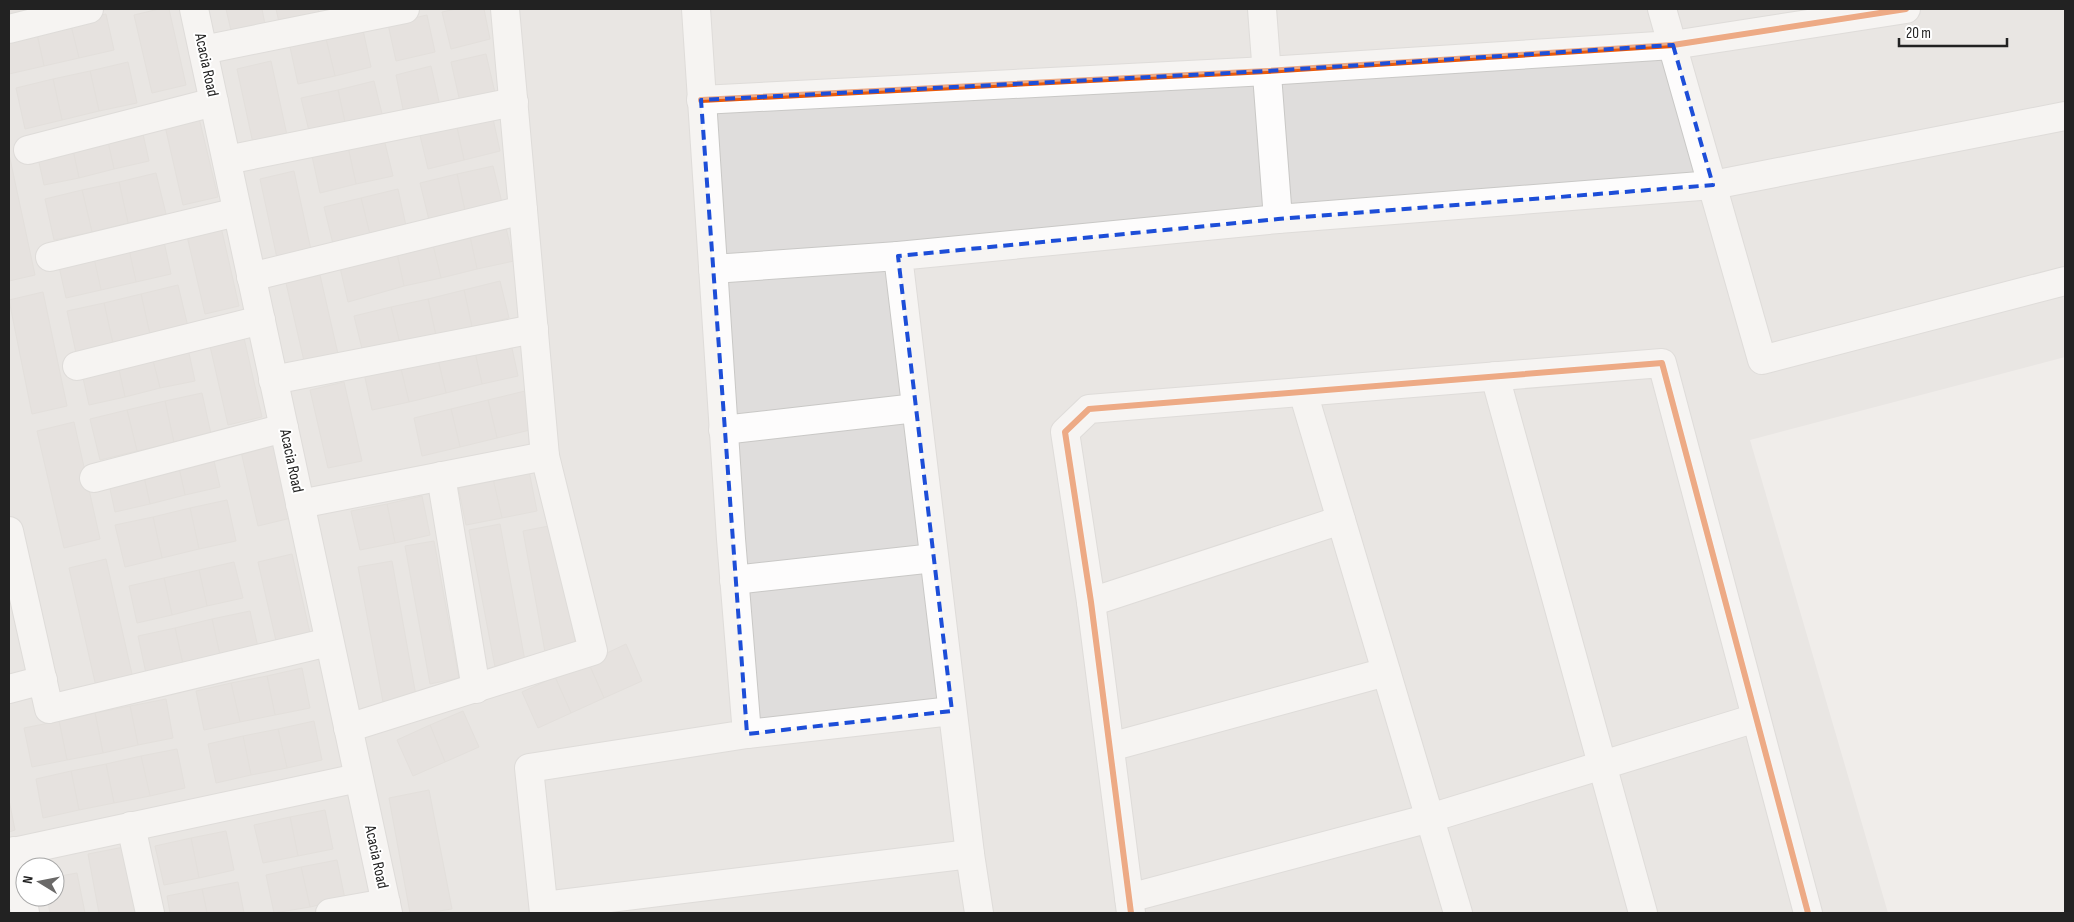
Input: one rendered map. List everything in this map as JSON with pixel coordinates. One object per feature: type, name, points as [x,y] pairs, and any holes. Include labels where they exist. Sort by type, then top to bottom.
[{"type":"street","points":[[9,29],[89,9]]},
{"type":"street","name":"Acacia Road","points":[[194,9],[387,908]]},
{"type":"street","points":[[203,50],[405,9]]},
{"type":"street","points":[[348,728],[476,690],[593,651],[545,456],[505,9]]},
{"type":"street","points":[[696,9],[723,430],[747,734]]},
{"type":"street","points":[[1262,9],[1278,219]]},
{"type":"street","points":[[1662,9],[1762,360],[2065,281]]},
{"type":"street","points":[[701,100],[1267,71],[1672,45],[1906,9]]},
{"type":"street","points":[[28,150],[214,102]]},
{"type":"street","points":[[227,160],[514,102]]},
{"type":"street","points":[[713,269],[898,256],[1278,219],[1713,185],[2065,116]]},
{"type":"street","points":[[252,277],[523,210]]},
{"type":"street","points":[[50,257],[238,212]]},
{"type":"street","points":[[898,256],[952,712],[978,913]]},
{"type":"street","points":[[78,366],[261,320]]},
{"type":"street","points":[[273,380],[534,329]]},
{"type":"street","points":[[1756,718],[1430,818],[1130,905],[1091,602],[1066,432],[1089,409],[1662,363],[1808,913]]},
{"type":"street","points":[[1495,376],[1643,913]]},
{"type":"street","points":[[1304,392],[1458,913]]},
{"type":"street","points":[[723,430],[916,408]]},
{"type":"street","points":[[94,478],[284,428]]},
{"type":"street","points":[[300,504],[545,456]]},
{"type":"street","points":[[440,476],[476,690]]},
{"type":"street","points":[[1091,602],[1342,520]]},
{"type":"street","points":[[9,531],[49,709],[330,642]]},
{"type":"street","points":[[734,580],[934,558]]},
{"type":"street","points":[[1110,747],[1386,672]]},
{"type":"street","points":[[9,689],[43,680]]},
{"type":"street","points":[[952,712],[747,734],[529,768],[544,910],[970,854]]},
{"type":"street","points":[[25,913],[11,852],[358,778]]},
{"type":"street","points":[[131,826],[150,913]]},
{"type":"street","points":[[330,913],[387,908]]},
{"type":"highlighted area","points":[[1673,45],[1713,185],[1278,219],[898,256],[952,711],[747,734],[701,100],[1267,71]]},
{"type":"shaded area","points":[[9,9],[2065,9],[2065,357],[1750,440],[1888,913],[9,913]]},
{"type":"building","points":[[9,9],[33,9],[9,16]]},
{"type":"building","points":[[159,9],[169,9],[186,85],[152,93],[134,15]]},
{"type":"building","points":[[226,9],[262,9],[266,30],[233,39]]},
{"type":"building","points":[[276,9],[318,9],[319,13],[279,22]]},
{"type":"building","points":[[456,9],[484,9],[490,39],[451,49],[442,12]]},
{"type":"building","points":[[106,14],[114,50],[79,58],[70,22]]},
{"type":"building","points":[[427,15],[435,52],[396,61],[388,24]]},
{"type":"building","points":[[70,22],[79,58],[44,66],[36,30]]},
{"type":"building","points":[[36,30],[44,66],[9,74],[9,36]]},
{"type":"building","points":[[363,30],[371,67],[335,76],[326,39]]},
{"type":"building","points":[[326,39],[335,76],[298,84],[290,47]]},
{"type":"building","points":[[486,54],[495,93],[460,102],[451,62]]},
{"type":"building","points":[[271,61],[288,140],[254,148],[237,69]]},
{"type":"building","points":[[128,62],[137,103],[99,111],[90,71]]},
{"type":"building","points":[[431,66],[440,106],[404,114],[396,75]]},
{"type":"building","points":[[90,71],[99,111],[62,120],[53,79]]},
{"type":"building","points":[[53,79],[62,120],[25,129],[16,88]]},
{"type":"building","points":[[374,81],[383,118],[346,127],[338,90]]},
{"type":"building","points":[[338,90],[346,127],[310,135],[301,98]]},
{"type":"building","points":[[492,114],[500,151],[464,160],[456,123]]},
{"type":"building","points":[[199,118],[218,197],[183,205],[165,126]]},
{"type":"building","points":[[456,123],[464,160],[428,169],[419,131]]},
{"type":"building","points":[[141,125],[149,161],[114,169],[106,133]]},
{"type":"building","points":[[106,133],[114,169],[79,178],[71,141]]},
{"type":"building","points":[[384,139],[393,176],[356,184],[348,147]]},
{"type":"building","points":[[71,141],[79,178],[44,185],[36,149]]},
{"type":"building","points":[[348,147],[356,184],[320,193],[312,156]]},
{"type":"building","points":[[9,154],[35,275],[9,281]]},
{"type":"building","points":[[493,166],[502,203],[465,211],[457,174]]},
{"type":"building","points":[[294,171],[311,250],[277,258],[260,179]]},
{"type":"building","points":[[156,173],[166,214],[128,223],[119,182]]},
{"type":"building","points":[[457,174],[465,211],[429,220],[420,183]]},
{"type":"building","points":[[119,182],[128,223],[92,232],[82,190]]},
{"type":"building","points":[[398,189],[406,226],[370,235],[361,198]]},
{"type":"building","points":[[82,190],[92,232],[54,240],[45,199]]},
{"type":"building","points":[[361,198],[370,235],[333,244],[324,207]]},
{"type":"building","points":[[505,224],[514,261],[477,269],[469,232]]},
{"type":"building","points":[[221,227],[239,306],[205,314],[187,236]]},
{"type":"building","points":[[469,232],[477,269],[441,278],[432,241]]},
{"type":"building","points":[[163,237],[171,274],[136,282],[128,245]]},
{"type":"building","points":[[432,241],[441,278],[404,286],[396,249]]},
{"type":"building","points":[[128,245],[136,282],[101,290],[93,254]]},
{"type":"building","points":[[396,249],[404,286],[348,302],[339,263]]},
{"type":"building","points":[[93,254],[101,290],[66,298],[58,262]]},
{"type":"building","points":[[320,275],[338,354],[304,361],[286,283]]},
{"type":"building","points":[[500,281],[509,318],[472,327],[464,290]]},
{"type":"building","points":[[178,285],[188,327],[150,335],[141,294]]},
{"type":"building","points":[[464,290],[472,327],[436,336],[428,299]]},
{"type":"building","points":[[43,292],[67,406],[32,414],[9,300]]},
{"type":"building","points":[[141,294],[150,335],[113,344],[104,303]]},
{"type":"building","points":[[428,299],[436,336],[400,344],[391,307]]},
{"type":"building","points":[[104,303],[113,344],[76,353],[67,311]]},
{"type":"building","points":[[391,307],[400,344],[363,353],[354,316]]},
{"type":"building","points":[[244,338],[262,417],[228,425],[210,346]]},
{"type":"building","points":[[510,339],[518,376],[482,384],[474,348]]},
{"type":"building","points":[[187,344],[195,381],[160,388],[151,353]]},
{"type":"building","points":[[474,348],[482,384],[446,393],[437,356]]},
{"type":"building","points":[[151,353],[160,388],[125,397],[117,361]]},
{"type":"building","points":[[437,356],[446,393],[409,402],[400,365]]},
{"type":"building","points":[[117,361],[125,397],[89,405],[81,369]]},
{"type":"building","points":[[400,365],[409,402],[372,410],[364,373]]},
{"type":"building","points":[[344,382],[362,461],[328,468],[310,390]]},
{"type":"building","points":[[525,391],[534,429],[497,438],[488,400]]},
{"type":"building","points":[[202,393],[211,434],[174,443],[165,401]]},
{"type":"building","points":[[488,400],[497,438],[460,447],[451,409]]},
{"type":"building","points":[[165,401],[174,443],[137,451],[127,410]]},
{"type":"building","points":[[451,409],[460,447],[422,456],[414,418]]},
{"type":"building","points":[[127,410],[137,451],[100,460],[90,419]]},
{"type":"building","points":[[74,422],[100,539],[64,548],[37,431]]},
{"type":"building","points":[[274,439],[291,518],[258,526],[240,447]]},
{"type":"building","points":[[212,452],[220,487],[185,495],[177,459]]},
{"type":"building","points":[[177,459],[185,495],[150,504],[142,468]]},
{"type":"building","points":[[142,468],[150,504],[115,512],[107,475]]},
{"type":"building","points":[[529,471],[537,511],[502,518],[493,479]]},
{"type":"building","points":[[493,479],[502,518],[466,525],[458,486]]},
{"type":"building","points":[[422,496],[430,535],[395,543],[387,504]]},
{"type":"building","points":[[227,500],[236,541],[199,549],[190,508]]},
{"type":"building","points":[[387,504],[395,543],[360,550],[351,511]]},
{"type":"building","points":[[190,508],[199,549],[162,558],[153,517]]},
{"type":"building","points":[[153,517],[162,558],[125,567],[115,525]]},
{"type":"building","points":[[500,524],[525,661],[495,667],[469,530]]},
{"type":"building","points":[[554,525],[576,646],[545,652],[523,531]]},
{"type":"building","points":[[434,541],[459,678],[430,684],[405,546]]},
{"type":"building","points":[[292,554],[310,633],[276,641],[258,562]]},
{"type":"building","points":[[106,559],[134,683],[97,691],[69,568]]},
{"type":"building","points":[[392,561],[416,696],[383,702],[358,567]]},
{"type":"building","points":[[234,562],[243,598],[207,606],[199,570]]},
{"type":"building","points":[[199,570],[207,606],[172,615],[164,578]]},
{"type":"building","points":[[164,578],[172,615],[137,623],[129,586]]},
{"type":"building","points":[[250,611],[259,652],[221,660],[212,619]]},
{"type":"building","points":[[212,619],[221,660],[184,669],[175,628]]},
{"type":"building","points":[[175,628],[184,669],[147,678],[138,636]]},
{"type":"building","points":[[626,644],[642,681],[604,698],[588,662]]},
{"type":"building","points":[[588,662],[604,698],[571,713],[555,677]]},
{"type":"building","points":[[302,668],[310,708],[275,715],[267,676]]},
{"type":"building","points":[[267,676],[275,715],[240,722],[231,683]]},
{"type":"building","points":[[555,677],[571,713],[538,728],[522,692]]},
{"type":"building","points":[[231,683],[240,722],[204,730],[196,691]]},
{"type":"building","points":[[166,699],[173,738],[138,745],[130,706]]},
{"type":"building","points":[[130,706],[138,745],[103,753],[95,713]]},
{"type":"building","points":[[463,711],[479,747],[445,762],[430,725]]},
{"type":"building","points":[[95,713],[103,753],[67,760],[59,721]]},
{"type":"building","points":[[59,721],[67,760],[32,767],[24,728]]},
{"type":"building","points":[[314,721],[322,760],[287,768],[278,729]]},
{"type":"building","points":[[430,725],[445,762],[413,776],[397,740]]},
{"type":"building","points":[[278,729],[287,768],[251,775],[243,736]]},
{"type":"building","points":[[243,736],[251,775],[216,783],[208,744]]},
{"type":"building","points":[[177,749],[185,788],[150,796],[141,756]]},
{"type":"building","points":[[141,756],[150,796],[114,803],[106,764]]},
{"type":"building","points":[[106,764],[114,803],[79,810],[71,771]]},
{"type":"building","points":[[71,771],[79,810],[43,818],[36,779]]},
{"type":"building","points":[[429,790],[452,909],[426,913],[410,913],[389,798]]},
{"type":"building","points":[[9,800],[15,830],[9,832]]},
{"type":"building","points":[[325,810],[333,849],[298,856],[290,817]]},
{"type":"building","points":[[290,817],[298,856],[263,863],[254,825]]},
{"type":"building","points":[[226,831],[234,870],[199,878],[191,838]]},
{"type":"building","points":[[191,838],[199,878],[164,885],[155,846]]},
{"type":"building","points":[[124,847],[136,913],[99,913],[88,854]]},
{"type":"building","points":[[337,860],[345,899],[310,907],[301,867]]},
{"type":"building","points":[[301,867],[310,907],[274,913],[266,875]]},
{"type":"building","points":[[77,873],[85,913],[50,913],[49,907],[65,907],[65,875]]},
{"type":"building","points":[[238,882],[244,913],[207,913],[202,889]]},
{"type":"building","points":[[202,889],[207,913],[170,913],[167,896]]},
{"type":"cycle path","points":[[701,100],[1267,71],[1673,45],[1906,9]]},
{"type":"cycle path","points":[[1131,913],[1091,602],[1065,432],[1089,409],[1662,363],[1808,913]]}]
